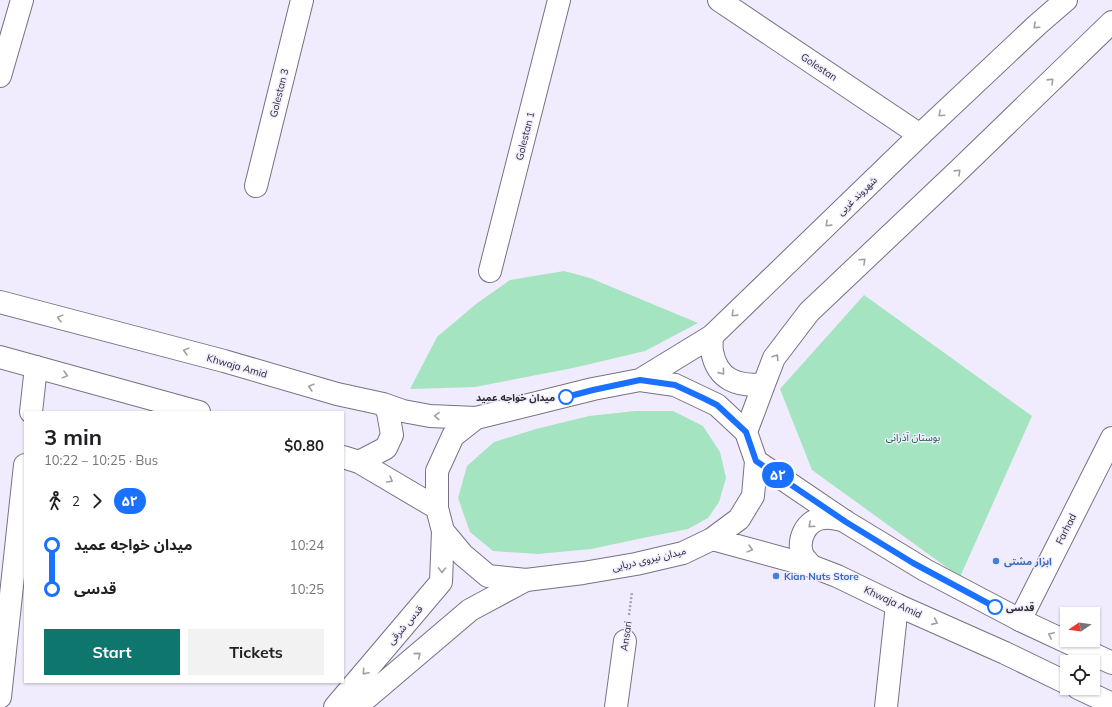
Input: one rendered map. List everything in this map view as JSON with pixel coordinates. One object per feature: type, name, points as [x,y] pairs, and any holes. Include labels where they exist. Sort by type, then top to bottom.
[{"type":"main road","points":[[0,76],[22,0]]},
{"type":"main road","name":"Golestan 3","points":[[256,186],[302,0]]},
{"type":"main road","name":"Golestan 1","points":[[490,271],[559,0]]},
{"type":"main road","name":"Golestan","points":[[719,0],[920,135]]},
{"type":"main road","name":"شهروند غربی","points":[[640,380],[712,336],[920,135],[1037,25],[1066,0]]},
{"type":"main road","points":[[746,432],[774,358],[809,312],[958,172],[1112,22]]},
{"type":"main road","name":"Khwaja Amid","points":[[0,302],[224,361],[337,394],[382,404],[403,411],[430,416],[476,418]]},
{"type":"main road","points":[[712,336],[714,360],[721,373],[731,381],[753,385],[764,384]]},
{"type":"main road","points":[[0,357],[195,411]]},
{"type":"main road","points":[[31,411],[36,367]]},
{"type":"main road","name":"میدان نیروی دریایی","points":[[640,380],[675,385],[717,405],[746,432],[756,461],[753,496],[739,520],[712,539],[683,553],[636,564],[583,573],[526,580],[488,576],[463,555],[443,531],[437,508],[437,471],[453,436],[476,418],[640,380]]},
{"type":"main road","points":[[351,459],[386,448],[392,436],[388,412],[382,404]]},
{"type":"main road","name":"Farhad","points":[[1020,620],[1112,438]]},
{"type":"main road","points":[[351,459],[437,508]]},
{"type":"main road","points":[[756,461],[846,522],[925,570],[1020,620],[1112,663]]},
{"type":"main road","points":[[0,697],[24,474]]},
{"type":"main road","points":[[811,566],[803,556],[800,544],[803,532],[811,523],[822,518],[834,518],[846,522]]},
{"type":"main road","name":"قدس شرقی","points":[[335,707],[442,582],[443,531]]},
{"type":"main road","name":"Khwaja Amid","points":[[712,539],[811,566],[837,576],[1060,680]]},
{"type":"main road","points":[[356,707],[470,610],[526,580]]},
{"type":"main road","points":[[886,707],[897,605]]},
{"type":"main road","name":"Ansari","points":[[616,707],[625,641]]},
{"type":"main road","points":[[1093,695],[1112,704]]},
{"type":"path","name":"Ansari","points":[[625,641],[636,564]]},
{"type":"green space","points":[[564,271],[590,278],[698,323],[645,351],[573,368],[475,387],[410,389],[437,337],[476,304],[510,280]]},
{"type":"green space","name":"بوستان آذرانی","points":[[864,295],[1032,416],[960,577],[812,470],[780,389]]},
{"type":"green space","points":[[635,411],[673,411],[703,426],[720,452],[726,478],[719,502],[708,518],[688,529],[591,549],[538,554],[493,551],[470,532],[458,498],[467,466],[494,442],[536,429],[589,416]]},
{"type":"bus line","name":"۵۲","points":[[566,397],[640,380],[675,385],[703,398],[717,405],[746,432],[756,461],[846,522],[913,563],[995,607]]},
{"type":"place","name":"میدان خواجه عمید","points":[[566,397]]},
{"type":"place","name":"ابزار مشتی","points":[[996,561]]},
{"type":"place","name":"Kian Nuts Store","points":[[776,576]]},
{"type":"place","name":"قدسی","points":[[995,607]]}]
